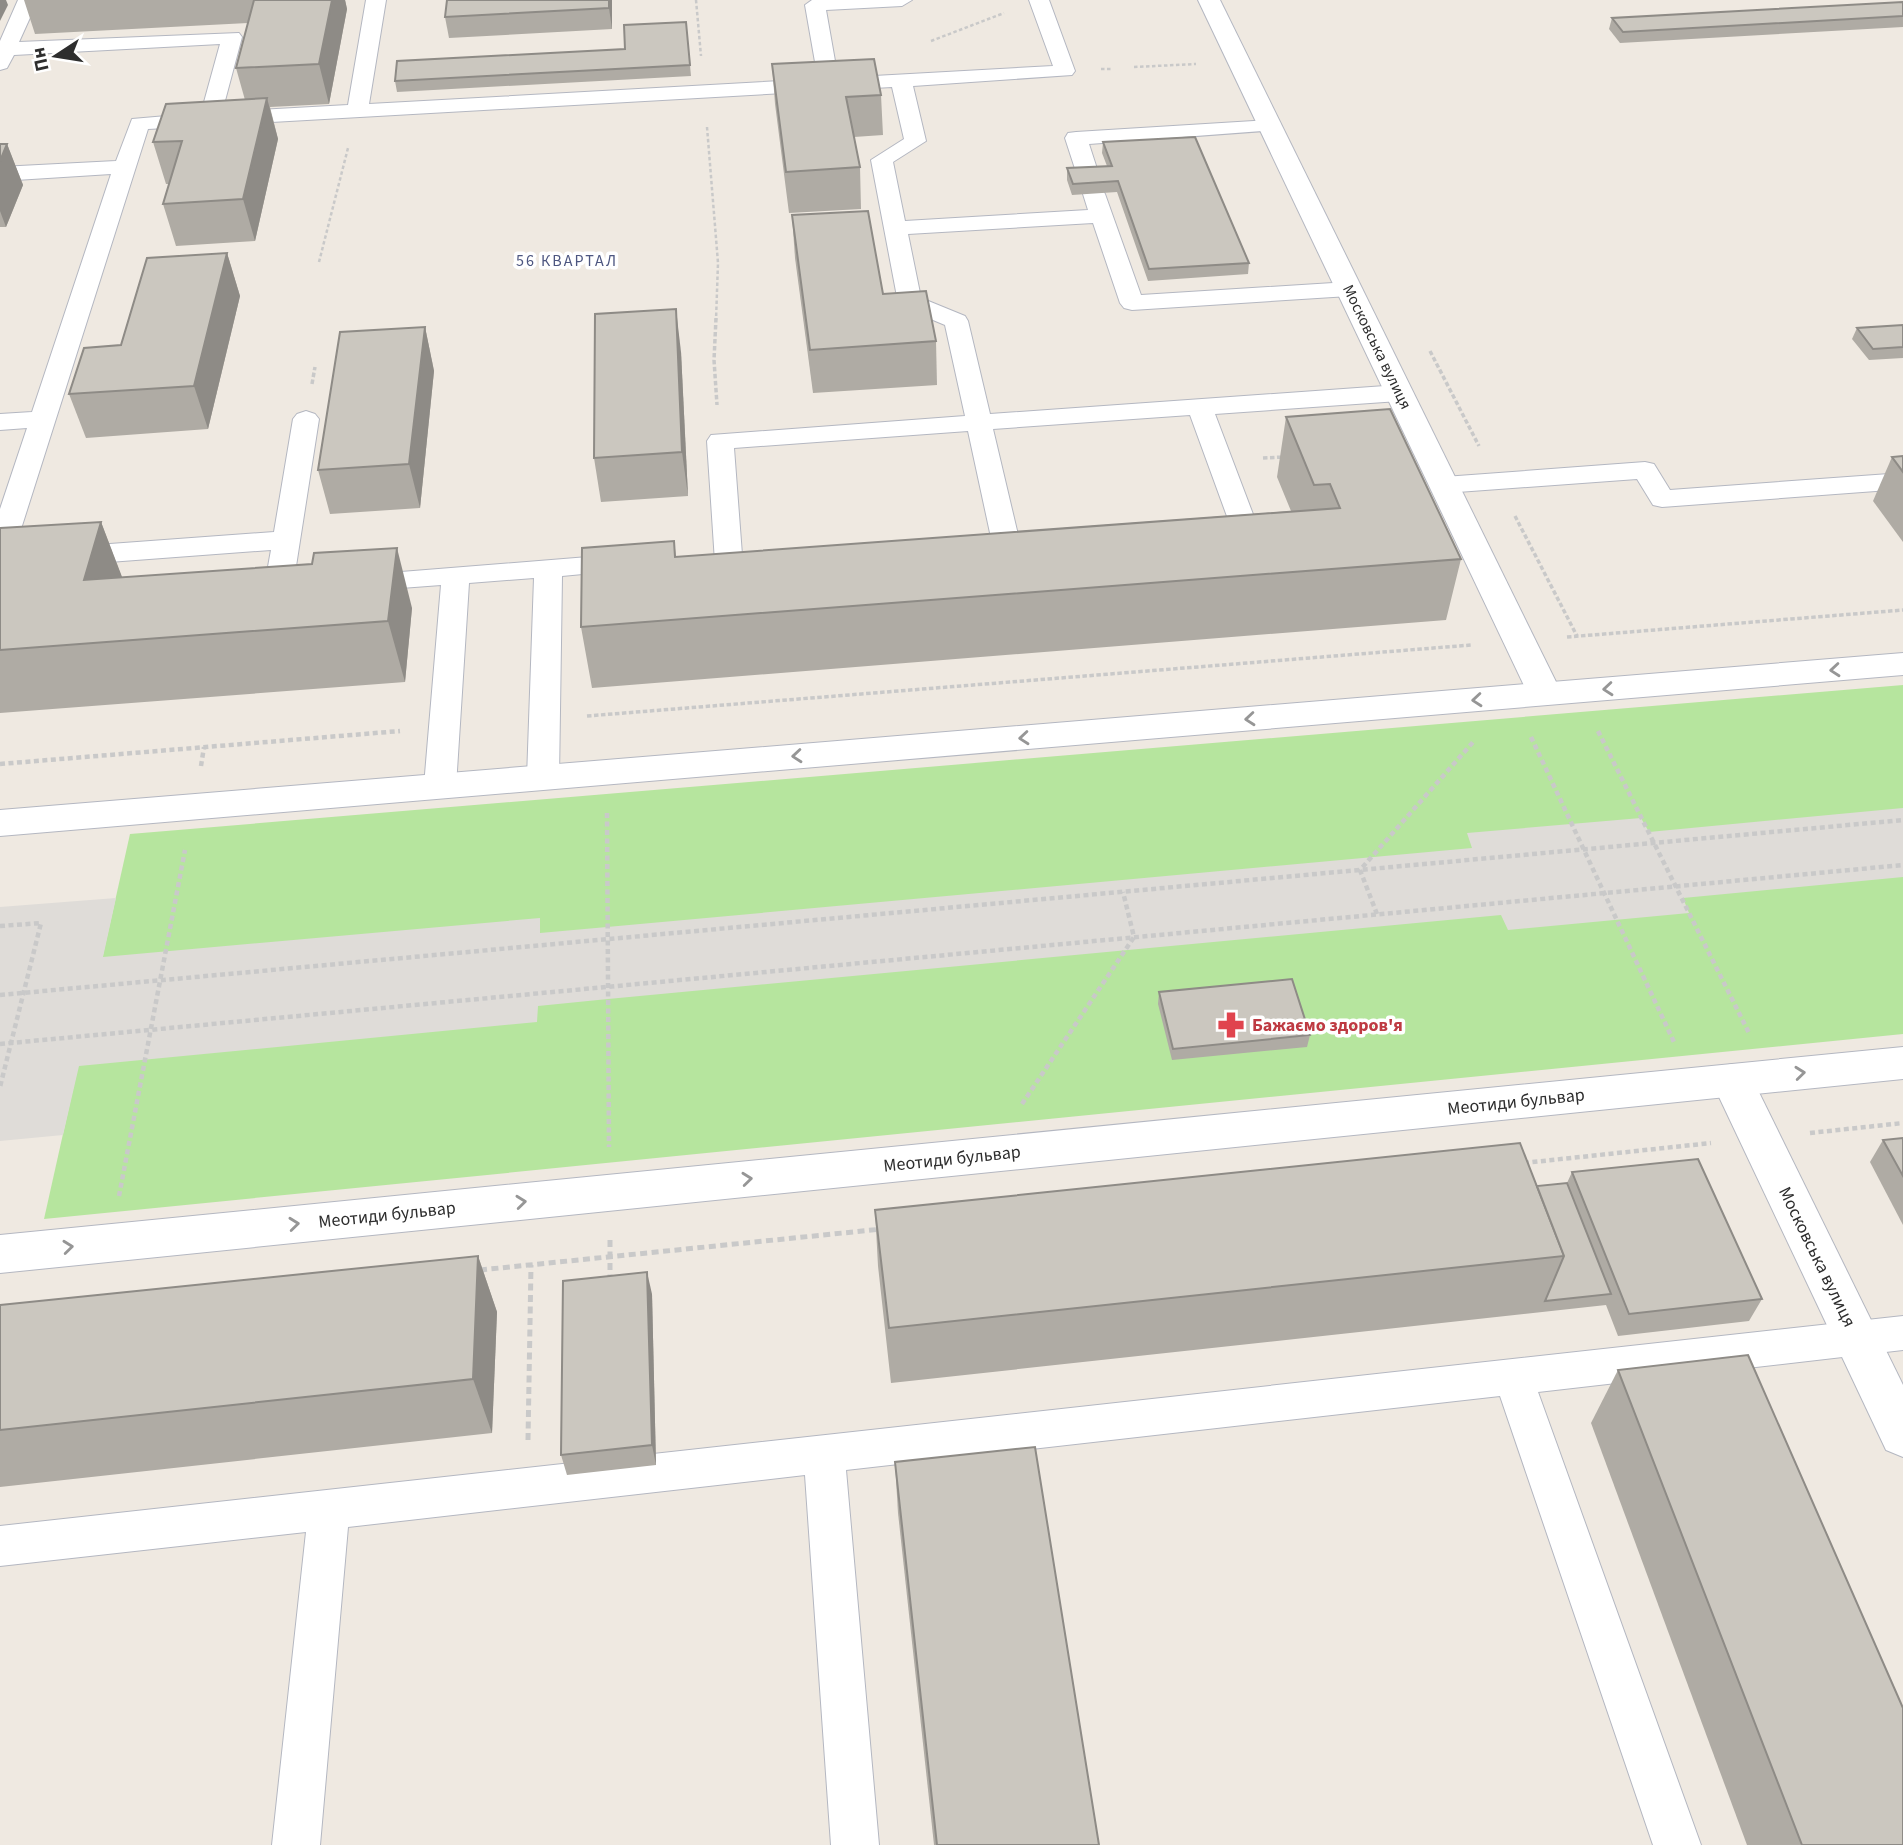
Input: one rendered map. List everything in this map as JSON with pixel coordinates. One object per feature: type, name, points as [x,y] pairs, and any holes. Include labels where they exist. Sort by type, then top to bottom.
[{"type":"street","name":"Московська вулиця","points":[[1209,0],[1545,694]]},
{"type":"street","points":[[0,823],[1903,664]]},
{"type":"street","name":"Меотиди бульвар","points":[[0,1254],[1903,1063]]},
{"type":"street","name":"Московська вулиця","points":[[1732,1080],[1903,1435]]},
{"type":"lane","points":[[28,0],[3,56],[232,37],[209,119]]},
{"type":"lane","points":[[357,111],[376,0]]},
{"type":"lane","points":[[829,85],[815,5],[902,0]]},
{"type":"lane","points":[[0,551],[139,123],[1065,71],[1039,0]]},
{"type":"lane","points":[[901,80],[915,141],[882,160],[911,302],[956,321],[979,423],[1023,555],[981,558]]},
{"type":"lane","points":[[1270,126],[1076,138],[1132,303],[1349,289]]},
{"type":"lane","points":[[0,174],[125,167]]},
{"type":"lane","points":[[895,228],[1095,196]]},
{"type":"lane","points":[[772,574],[730,577],[720,441],[1399,393]]},
{"type":"lane","points":[[1195,542],[1248,538],[1200,407]]},
{"type":"lane","points":[[0,422],[43,419]]},
{"type":"lane","points":[[306,419],[278,589],[645,561]]},
{"type":"lane","points":[[1444,485],[1644,470],[1662,499],[1903,481]]},
{"type":"lane","points":[[0,561],[286,540]]},
{"type":"lane","points":[[701,557],[729,555]]},
{"type":"lane","points":[[543,778],[548,568]]},
{"type":"lane","points":[[440,786],[456,575]]},
{"type":"lane","points":[[0,1546],[1903,1333]]},
{"type":"lane","points":[[1513,1377],[1677,1845]]},
{"type":"lane","points":[[824,1453],[855,1845]]},
{"type":"lane","points":[[296,1845],[329,1510]]},
{"type":"path","points":[[696,0],[718,263],[714,360],[720,441]]},
{"type":"path","points":[[923,44],[1012,10]]},
{"type":"path","points":[[1134,67],[1203,63]]},
{"type":"path","points":[[318,262],[357,111]]},
{"type":"path","points":[[1220,461],[1288,456]]},
{"type":"path","points":[[544,720],[1903,610]]},
{"type":"path","points":[[1545,694],[1654,843],[1675,886],[1732,1080]]},
{"type":"path","points":[[1545,694],[1584,849],[1604,893],[1732,1080]]},
{"type":"path","points":[[1360,870],[1545,694]]},
{"type":"path","points":[[606,715],[610,1284]]},
{"type":"path","points":[[0,764],[444,728]]},
{"type":"path","points":[[110,1243],[204,747]]},
{"type":"path","points":[[0,995],[1903,820]]},
{"type":"path","points":[[0,1044],[1903,865]]},
{"type":"path","points":[[1360,870],[1377,914]]},
{"type":"path","points":[[988,1155],[1134,937],[1123,892]]},
{"type":"path","points":[[0,926],[41,923],[0,1087]]},
{"type":"path","points":[[1512,1164],[1903,1123]]},
{"type":"path","points":[[477,1270],[886,1228]]},
{"type":"path","points":[[527,1487],[531,1265]]},
{"type":"green space","points":[[1903,685],[1903,1034],[44,1219],[130,834]]},
{"type":"shaded area","points":[[1903,808],[1903,877],[1683,898],[1689,913],[1508,930],[1501,915],[608,999],[538,1006],[537,1022],[79,1066],[63,1135],[0,1141],[0,907],[116,898],[103,957],[540,918],[540,933],[1472,848],[1467,833],[1641,818],[1649,832]]},
{"type":"building","points":[[254,0],[332,0],[319,64],[236,68]]},
{"type":"building","points":[[447,0],[609,0],[609,8],[445,17]]},
{"type":"building","points":[[1903,2],[1903,16],[1623,32],[1612,18]]},
{"type":"building","points":[[686,22],[690,65],[395,81],[397,61],[625,49],[624,25]]},
{"type":"building","points":[[874,59],[881,95],[846,97],[860,167],[786,172],[772,64]]},
{"type":"building","points":[[267,98],[243,199],[163,204],[182,141],[153,142],[166,104]]},
{"type":"building","points":[[1195,137],[1249,263],[1149,269],[1118,181],[1073,184],[1067,168],[1112,166],[1103,142]]},
{"type":"building","points":[[0,144],[7,144],[0,161]]},
{"type":"building","points":[[868,211],[883,294],[926,291],[936,341],[810,350],[792,215]]},
{"type":"building","points":[[227,253],[194,386],[69,394],[84,348],[121,345],[147,258]]},
{"type":"building","points":[[676,309],[682,452],[594,458],[595,314]]},
{"type":"building","points":[[1903,325],[1903,347],[1873,349],[1857,328]]},
{"type":"building","points":[[425,327],[409,464],[318,470],[340,332]]},
{"type":"building","points":[[1390,409],[1461,559],[581,627],[582,548],[674,541],[675,557],[1340,508],[1330,484],[1314,485],[1286,417]]},
{"type":"building","points":[[1903,456],[1903,472],[1892,457]]},
{"type":"building","points":[[101,522],[84,580],[312,564],[314,553],[397,548],[388,621],[0,650],[0,528]]},
{"type":"building","points":[[1292,979],[1310,1035],[1173,1049],[1159,992]]},
{"type":"building","points":[[1903,1138],[1903,1176],[1883,1140]]},
{"type":"building","points":[[1520,1143],[1564,1256],[889,1328],[875,1210]]},
{"type":"building","points":[[1698,1159],[1762,1299],[1629,1314],[1572,1172]]},
{"type":"building","points":[[1567,1183],[1611,1294],[1545,1301],[1564,1256],[1537,1186]]},
{"type":"building","points":[[478,1256],[473,1379],[0,1430],[0,1305]]},
{"type":"building","points":[[647,1272],[652,1445],[561,1455],[563,1281]]},
{"type":"building","points":[[1748,1355],[1903,1708],[1903,1845],[1802,1845],[1618,1370]]},
{"type":"building","points":[[1035,1447],[1099,1845],[937,1845],[895,1462]]},
{"type":"place","name":"Бажаємо здоров'я","points":[[1231,1025]]},
{"type":"district","name":"56 КВАРТАЛ","points":[[567,261]]}]
